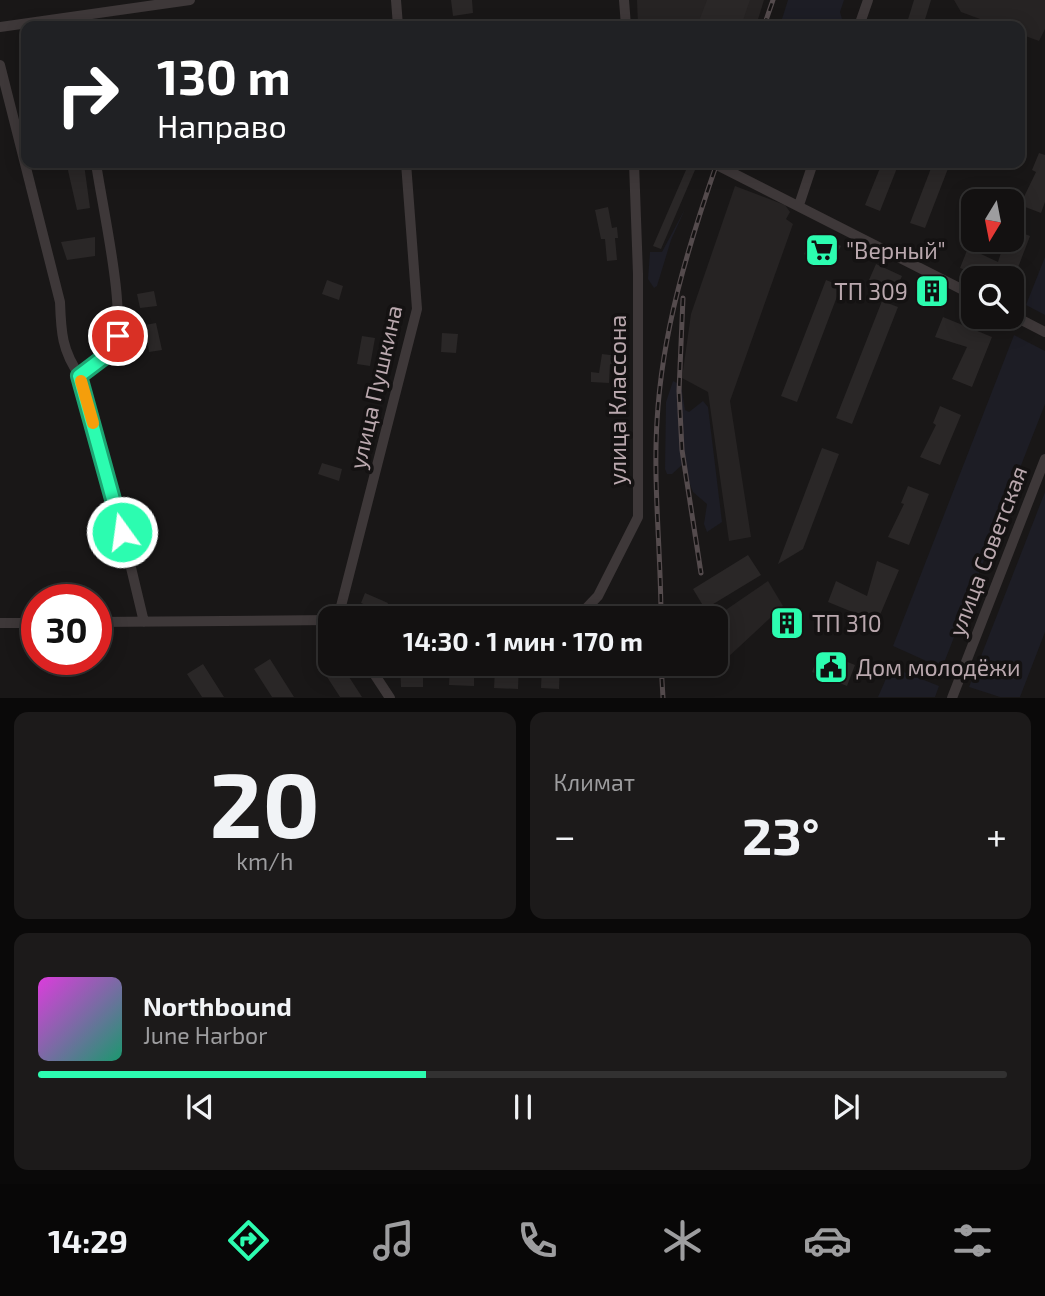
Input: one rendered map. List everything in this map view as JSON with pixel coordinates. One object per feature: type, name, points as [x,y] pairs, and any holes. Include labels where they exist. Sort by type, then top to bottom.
[{"type":"street","points":[[36,21],[190,0]]},
{"type":"street","points":[[396,0],[398,21]]},
{"type":"street","points":[[624,0],[626,21]]},
{"type":"street","points":[[861,21],[867,0]]},
{"type":"street","points":[[83,13],[83,21]]},
{"type":"street","points":[[0,27],[21,23]]},
{"type":"street","points":[[0,65],[21,148]]},
{"type":"street","points":[[26,168],[60,302],[61,340],[68,359],[79,376],[117,509],[144,622]]},
{"type":"street","points":[[79,376],[112,351],[118,336],[112,265],[97,168]]},
{"type":"street","name":"улица Пушкина","points":[[341,606],[417,309],[406,168]]},
{"type":"street","name":"улица Классона","points":[[588,606],[598,596],[638,517],[638,274],[634,168]]},
{"type":"street","points":[[725,168],[961,289]]},
{"type":"street","points":[[799,205],[811,168]]},
{"type":"street","points":[[1024,321],[1045,332]]},
{"type":"street","name":"улица Советская","points":[[952,698],[1045,459]]},
{"type":"street","points":[[112,622],[318,620]]},
{"type":"street","points":[[0,623],[21,623]]},
{"type":"street","points":[[379,676],[390,698]]},
{"type":"shaded area","points":[[637,0],[764,0],[758,21],[638,21]]},
{"type":"shaded area","points":[[788,0],[844,0],[840,12],[843,21],[781,21]]},
{"type":"shaded area","points":[[954,0],[1045,0],[1045,29],[1039,41],[1025,36],[1025,21],[985,21],[961,12]]},
{"type":"shaded area","points":[[735,186],[785,205],[790,212],[786,219],[793,224],[730,401],[751,537],[729,541],[708,392],[682,378],[691,314]]},
{"type":"shaded area","points":[[685,209],[654,288],[648,279],[650,252],[662,252]]},
{"type":"shaded area","points":[[1045,257],[1045,315],[1026,305]]},
{"type":"shaded area","points":[[1014,335],[1045,351],[1045,404],[942,668],[893,646]]},
{"type":"shaded area","points":[[673,381],[681,385],[685,410],[689,412],[703,401],[708,407],[722,522],[707,532],[704,524],[707,504],[693,492],[682,465],[672,474],[667,474],[665,469],[666,402]]},
{"type":"shaded area","points":[[1045,492],[1045,632],[1020,697],[1000,697],[969,687]]},
{"type":"shaded area","points":[[768,581],[783,606],[728,657],[728,608]]},
{"type":"shaded area","points":[[891,667],[939,686],[935,697],[878,697]]},
{"type":"building","points":[[451,0],[472,0],[473,13],[453,16]]},
{"type":"building","points":[[707,0],[750,0],[743,21],[699,21]]},
{"type":"building","points":[[914,0],[931,0],[925,21],[908,21]]},
{"type":"building","points":[[1039,153],[1045,155],[1045,202],[1041,213],[1024,207],[1024,197],[1036,172],[1032,170]]},
{"type":"building","points":[[67,168],[85,168],[90,208],[77,210]]},
{"type":"building","points":[[687,168],[696,168],[661,249],[653,246]]},
{"type":"building","points":[[880,168],[897,168],[880,211],[865,205]]},
{"type":"building","points":[[931,168],[948,168],[925,228],[910,223]]},
{"type":"building","points":[[608,207],[612,228],[617,227],[618,238],[615,238],[617,260],[607,261],[605,239],[601,239],[595,210]]},
{"type":"building","name":"\"Верный\"","points":[[815,233],[841,246],[830,267],[804,254]]},
{"type":"building","points":[[1024,234],[1030,236],[1024,252]]},
{"type":"building","points":[[95,237],[95,256],[67,260],[61,242]]},
{"type":"building","points":[[966,252],[977,252],[998,262],[1001,252],[1024,252],[1019,266],[960,268]]},
{"type":"building","points":[[876,264],[902,276],[895,292],[869,280]]},
{"type":"building","points":[[327,280],[343,286],[339,300],[322,294]]},
{"type":"building","points":[[826,280],[841,286],[797,402],[781,396]]},
{"type":"building","points":[[154,291],[157,306],[140,308],[137,294]]},
{"type":"building","points":[[882,301],[898,307],[852,424],[836,418]]},
{"type":"building","points":[[943,317],[961,324],[961,329],[972,329],[992,337],[972,387],[952,379],[967,347],[935,337]]},
{"type":"building","points":[[156,323],[162,350],[149,352],[145,325]]},
{"type":"building","points":[[442,333],[458,334],[456,353],[441,352]]},
{"type":"building","points":[[362,336],[375,338],[370,366],[357,364]]},
{"type":"building","points":[[602,354],[618,356],[616,365],[610,364],[609,383],[591,382],[591,372],[599,373]]},
{"type":"building","points":[[940,406],[961,415],[940,465],[920,457],[936,425],[933,423]]},
{"type":"building","points":[[822,448],[839,454],[803,549],[778,564]]},
{"type":"building","points":[[322,463],[342,469],[339,481],[318,474]]},
{"type":"building","points":[[908,486],[929,494],[909,545],[888,537],[904,504],[901,503]]},
{"type":"building","points":[[748,555],[761,575],[710,606],[703,606],[693,589]]},
{"type":"building","points":[[877,561],[899,570],[877,622],[828,602],[836,581],[867,596]]},
{"type":"building","points":[[365,593],[388,603],[387,606],[368,606],[361,603]]},
{"type":"building","points":[[820,651],[855,665],[847,686],[812,672]]},
{"type":"building","points":[[270,659],[294,697],[272,697],[254,669]]},
{"type":"building","points":[[203,664],[224,697],[202,697],[187,674]]},
{"type":"building","points":[[326,676],[348,676],[362,697],[340,697]]},
{"type":"building","points":[[401,676],[423,676],[423,687],[401,687]]},
{"type":"building","points":[[449,676],[474,676],[474,686],[449,685]]},
{"type":"building","points":[[495,676],[518,676],[518,689],[494,688]]},
{"type":"building","points":[[541,676],[560,676],[559,689],[541,688]]},
{"type":"railway","points":[[766,21],[773,0]]},
{"type":"railway","points":[[661,606],[656,470],[657,421],[664,355],[678,290],[715,168]]},
{"type":"railway","points":[[683,298],[679,391],[682,450],[701,573]]},
{"type":"railway","points":[[662,676],[663,698]]},
{"type":"slow traffic","points":[[81,381],[93,423]]},
{"type":"place","name":"\"Верный\"","points":[[822,250]]},
{"type":"place","name":"ТП 309","points":[[932,291]]},
{"type":"place","name":"ТП 310","points":[[787,623]]},
{"type":"place","name":"Дом молодёжи","points":[[831,667]]},
{"type":"route","points":[[118,336],[112,351],[79,376],[122,532]]}]
